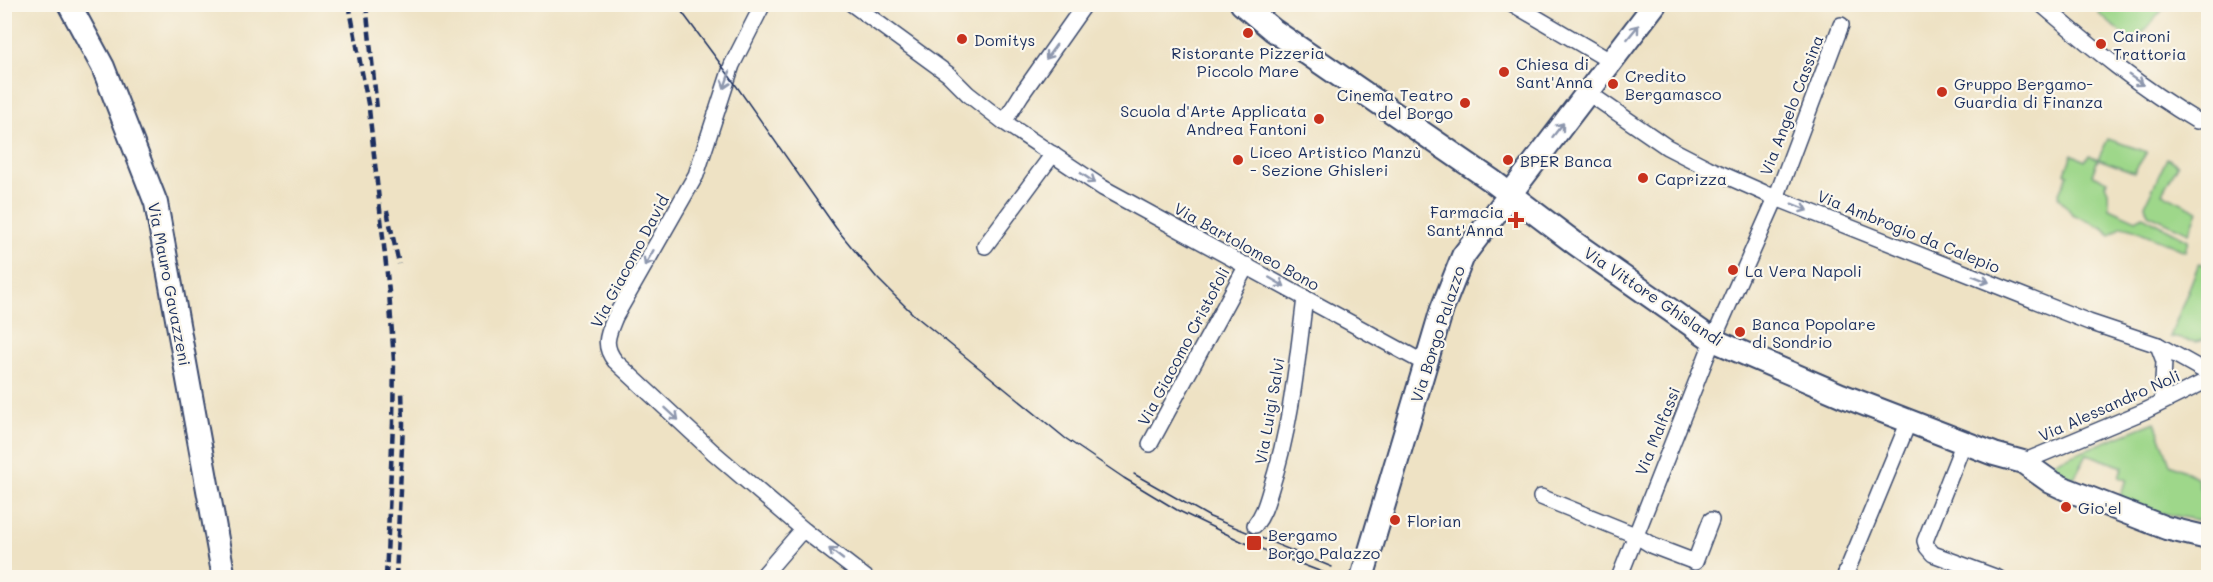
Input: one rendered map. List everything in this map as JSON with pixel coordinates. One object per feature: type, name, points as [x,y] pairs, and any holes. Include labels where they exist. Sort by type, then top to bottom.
[{"type":"street","name":"Via Mauro Gavazzeni","points":[[69,4],[103,67],[156,203],[224,578]]},
{"type":"street","name":"Via Giacomo David","points":[[763,4],[732,65],[696,175],[615,317],[606,340],[609,355],[615,362],[713,452],[805,531],[866,578]]},
{"type":"street","name":"Via Bartolomeo Bono","points":[[852,4],[948,74],[968,94],[1004,122],[1103,188],[1426,364]]},
{"type":"street","points":[[1004,122],[1086,4]]},
{"type":"street","name":"Via Vittore Ghislandi","points":[[1242,4],[1282,36],[1510,194],[1576,244],[1713,340],[1841,395],[1994,454],[2023,462],[2051,482],[2066,489],[2166,528],[2208,538]]},
{"type":"street","points":[[1513,4],[1610,61]]},
{"type":"street","name":"Via Borgo Palazzo","points":[[1362,578],[1442,309],[1463,256],[1655,4]]},
{"type":"street","points":[[2041,4],[2114,65],[2169,103],[2197,121],[2208,119]]},
{"type":"street","name":"Via Angelo Cassina","points":[[1713,340],[1776,198],[1841,25]]},
{"type":"street","name":"Via Ambrogio da Calepio","points":[[1587,92],[1653,137],[1708,168],[1776,198],[2089,322],[2158,345],[2208,373]]},
{"type":"street","points":[[985,246],[1053,154]]},
{"type":"street","name":"Via Giacomo Cristofoli","points":[[1150,444],[1247,265]]},
{"type":"street","name":"Via Luigi Salvi","points":[[1255,525],[1262,517],[1281,459],[1305,298]]},
{"type":"street","name":"Via Malfassi","points":[[1619,578],[1713,340]]},
{"type":"street","points":[[2158,345],[2164,362],[2162,402]]},
{"type":"street","name":"Via Alessandro Noli","points":[[2023,462],[2147,410],[2208,380]]},
{"type":"street","points":[[1844,578],[1909,421]]},
{"type":"street","points":[[1964,442],[1925,541],[1926,547],[1933,554],[1998,578]]},
{"type":"street","points":[[1541,497],[1695,562],[1711,520]]},
{"type":"street","points":[[761,578],[798,535],[805,531]]},
{"type":"green space","points":[[2104,5],[2167,5],[2133,43],[2098,13]]},
{"type":"green space","points":[[2108,139],[2147,152],[2134,172],[2098,159]]},
{"type":"green space","points":[[2072,154],[2085,161],[2089,155],[2098,159],[2092,175],[2108,181],[2105,184],[2108,191],[2109,208],[2136,220],[2143,216],[2188,240],[2185,251],[2122,226],[2110,235],[2103,228],[2072,214],[2058,196],[2068,174],[2065,173]]},
{"type":"green space","points":[[2167,158],[2178,165],[2162,193],[2198,211],[2189,233],[2148,214],[2145,205]]},
{"type":"green space","points":[[2199,263],[2208,266],[2208,339],[2196,342],[2170,337]]},
{"type":"green space","points":[[2155,422],[2170,464],[2197,477],[2208,505],[2208,522],[2151,511],[2119,498],[2127,480],[2119,477],[2123,467],[2087,454],[2074,478],[2054,471],[2054,462]]},
{"type":"tram line","points":[[676,4],[836,228],[877,278],[913,314],[1065,438],[1124,478],[1177,510],[1243,542],[1335,577]]},
{"type":"tram line","points":[[1134,474],[1210,517],[1332,567]]},
{"type":"railway","points":[[349,4],[369,109],[389,292],[394,361],[386,578]]},
{"type":"railway","points":[[366,4],[377,109]]},
{"type":"railway","points":[[387,211],[399,264]]},
{"type":"railway","points":[[396,578],[403,424],[402,390]]},
{"type":"place","name":"Ristorante Pizzeria Piccolo Mare","points":[[1248,33]]},
{"type":"place","name":"Domitys","points":[[962,39]]},
{"type":"place","name":"Caironi Trattoria","points":[[2101,44]]},
{"type":"place","name":"Chiesa di Sant'Anna","points":[[1504,72]]},
{"type":"place","name":"Credito Bergamasco","points":[[1613,84]]},
{"type":"place","name":"Gruppo Bergamo- Guardia di Finanza","points":[[1942,92]]},
{"type":"place","name":"Cinema Teatro del Borgo","points":[[1465,103]]},
{"type":"place","name":"Scuola d'Arte Applicata Andrea Fantoni","points":[[1319,119]]},
{"type":"place","name":"Liceo Artistico Manzù - Sezione Ghisleri","points":[[1238,160]]},
{"type":"place","name":"BPER Banca","points":[[1508,160]]},
{"type":"place","name":"Caprizza","points":[[1643,178]]},
{"type":"place","name":"Farmacia Sant'Anna","points":[[1516,220]]},
{"type":"place","name":"La Vera Napoli","points":[[1733,270]]},
{"type":"place","name":"Banca Popolare di Sondrio","points":[[1740,332]]},
{"type":"place","name":"Gio'el","points":[[2066,507]]},
{"type":"place","name":"Florian","points":[[1395,520]]},
{"type":"place","name":"Bergamo Borgo Palazzo","points":[[1254,543]]}]
